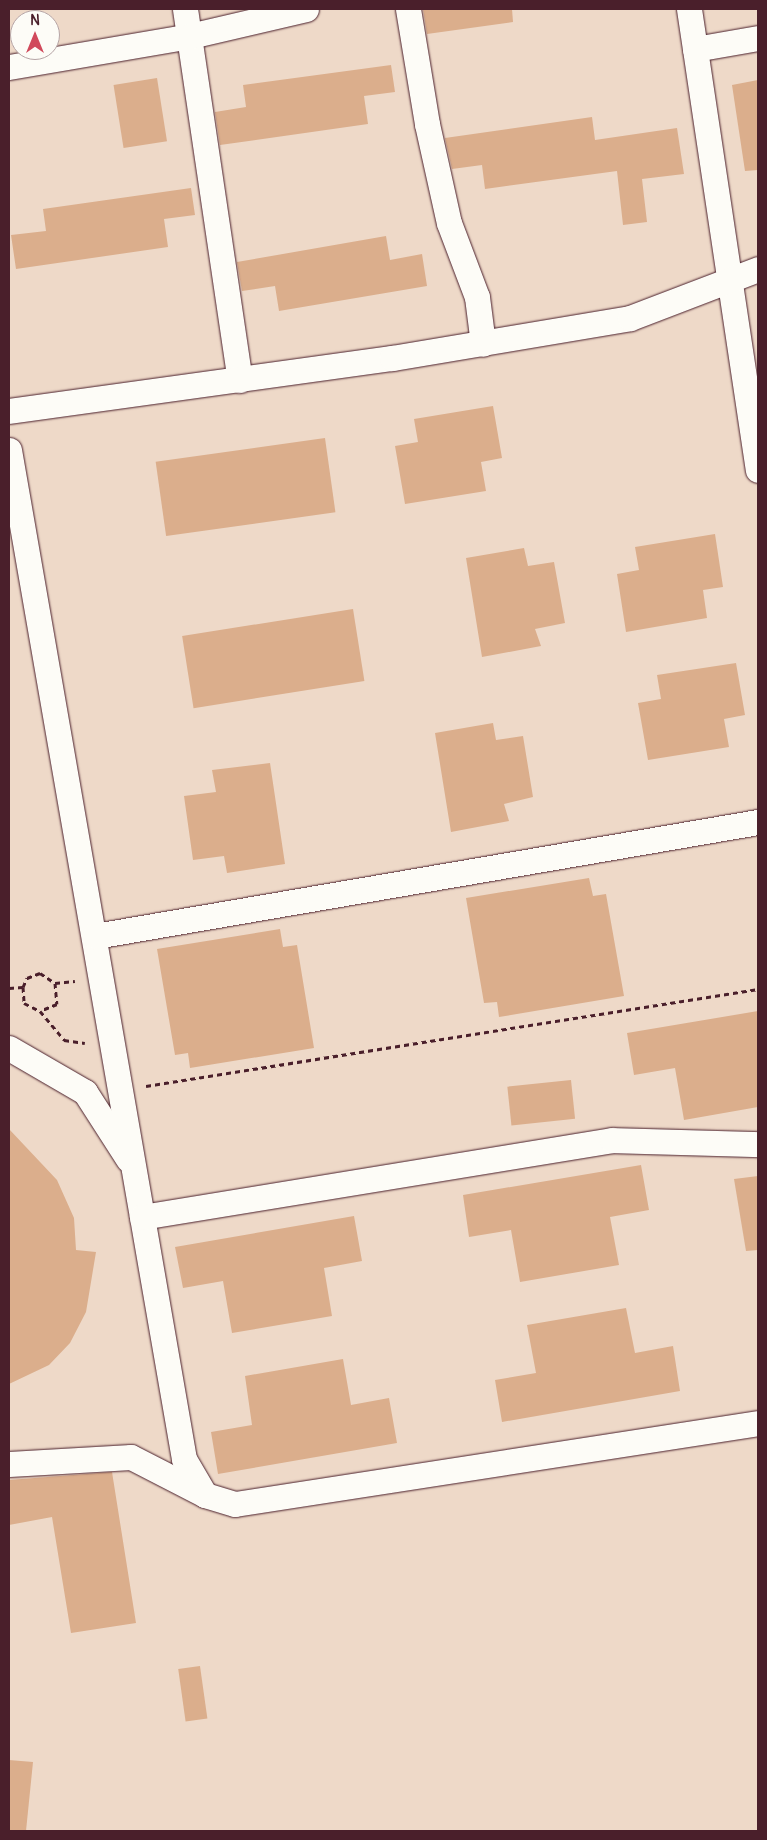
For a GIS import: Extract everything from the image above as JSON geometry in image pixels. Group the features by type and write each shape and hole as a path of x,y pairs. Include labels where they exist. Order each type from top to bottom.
{"street":[{"path":"185,9 240,380"},
{"path":"9,67 190,36 306,9"},
{"path":"408,9 427,124 449,223 477,297 483,344"},
{"path":"689,9 728,284 758,470"},
{"path":"695,49 758,38"},
{"path":"9,411 240,380 483,344 630,318 728,284 758,269"},
{"path":"9,450 95,936 184,1459 204,1496"},
{"path":"95,936 758,822"},
{"path":"9,1048 85,1092 134,1169"},
{"path":"142,1217 612,1140 758,1144"},
{"path":"9,1464 131,1457 204,1496 235,1504 758,1423"}],"path":[{"path":"40,1011 57,1004 55,983 40,973 28,978 23,987 24,1002 40,1011 64,1040 114,1046"},
{"path":"9,988 23,987"},
{"path":"120,1090 758,989"}],"shaded area":[{"path":"9,9 758,9 758,1831 9,1831"}],"building":[{"path":"423,9 512,9 513,22 427,34"},
{"path":"391,65 395,92 364,96 368,124 220,145 215,112 246,107 243,85"},
{"path":"157,78 167,141 124,148 114,85"},
{"path":"758,80 758,170 745,171 732,85"},
{"path":"592,117 595,140 677,128 684,174 642,179 647,222 623,225 617,171 485,189 482,165 452,169 445,138"},
{"path":"191,188 195,215 164,219 168,247 16,269 11,235 46,231 43,209"},
{"path":"386,236 390,260 422,254 427,286 279,311 275,286 242,291 237,262"},
{"path":"493,406 502,458 481,462 486,491 405,504 395,446 418,442 414,419"},
{"path":"325,438 335,512 166,536 156,462"},
{"path":"715,534 723,587 703,590 707,618 626,632 617,574 639,570 635,547"},
{"path":"524,548 528,566 554,562 565,623 535,629 541,646 482,657 466,558"},
{"path":"353,609 364,681 194,708 182,636"},
{"path":"736,663 745,715 724,719 729,747 648,760 638,703 661,699 657,675"},
{"path":"493,723 496,740 523,736 533,797 504,804 509,821 451,832 435,733"},
{"path":"270,763 285,864 227,873 224,856 193,860 184,796 216,792 212,770"},
{"path":"589,878 593,896 606,894 624,996 499,1017 497,1002 484,1003 466,898"},
{"path":"280,929 283,947 297,945 314,1048 190,1068 188,1053 175,1055 157,949"},
{"path":"758,1011 758,1107 684,1120 675,1068 634,1075 627,1033"},
{"path":"571,1080 575,1119 511,1125 507,1087"},
{"path":"9,1129 57,1180 74,1218 76,1250 96,1252 86,1312 70,1343 49,1365 9,1384"},
{"path":"641,1165 649,1210 610,1217 619,1265 520,1282 511,1230 469,1237 463,1195"},
{"path":"758,1176 758,1250 746,1251 734,1179"},
{"path":"354,1216 362,1261 324,1268 332,1316 232,1333 223,1281 183,1288 175,1247"},
{"path":"626,1308 635,1353 673,1346 680,1391 502,1422 495,1380 536,1373 527,1325"},
{"path":"343,1359 351,1405 389,1398 397,1443 218,1474 211,1432 252,1425 245,1376"},
{"path":"112,1472 136,1623 71,1633 52,1517 9,1525 9,1480"},
{"path":"200,1666 207,1718 186,1722 178,1669"},
{"path":"9,1760 33,1762 26,1831 9,1831"}]}
